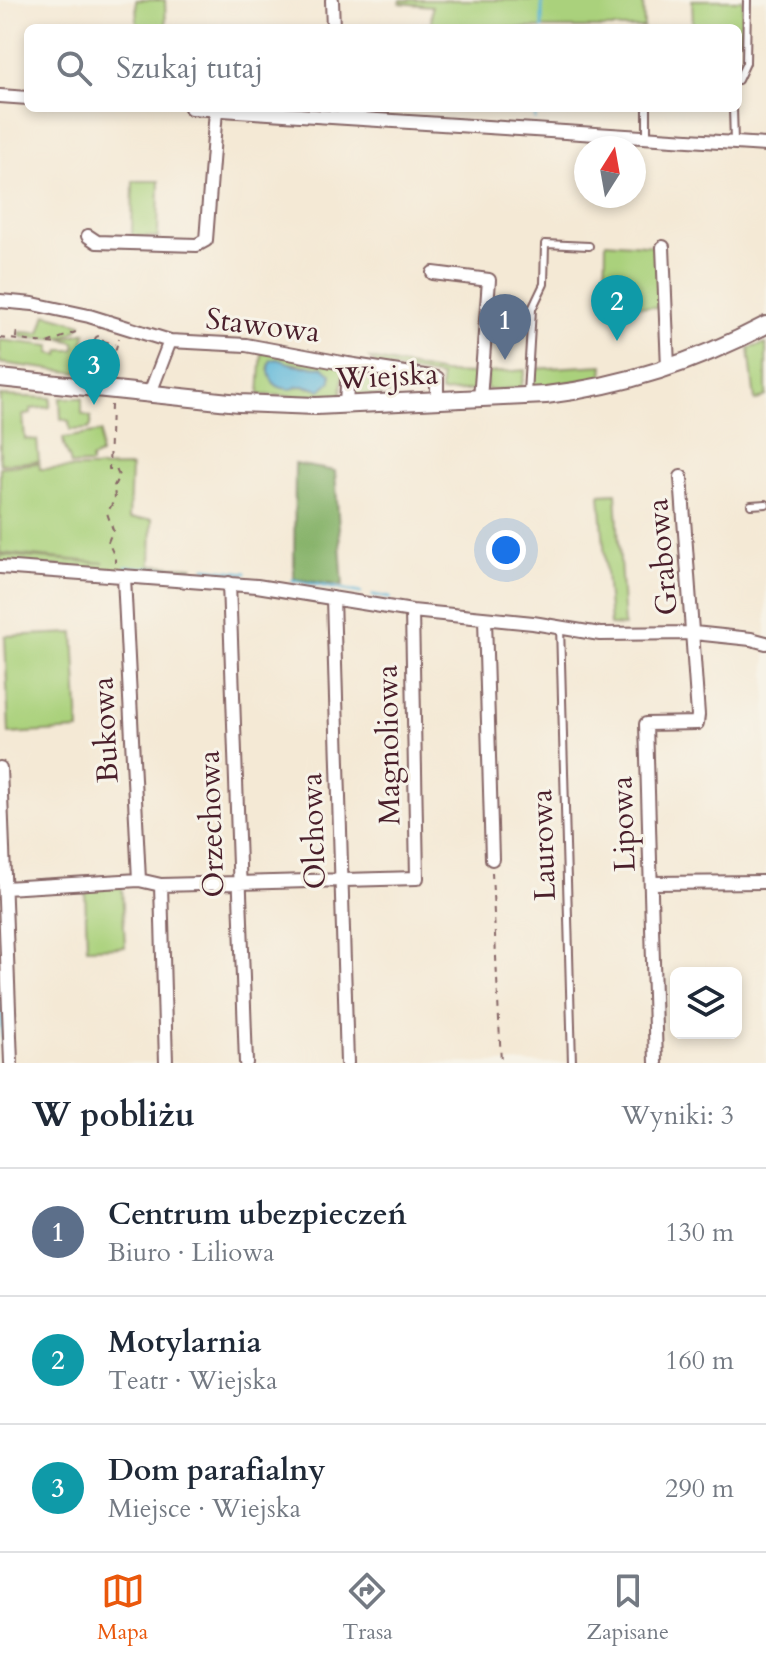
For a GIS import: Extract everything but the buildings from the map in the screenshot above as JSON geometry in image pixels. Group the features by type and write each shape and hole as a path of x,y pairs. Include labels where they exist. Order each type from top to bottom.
{"street":[{"path":"332,0 333,24"},
{"path":"0,96 24,98"},
{"path":"88,236 97,242 197,245 206,240 209,236 216,112"},
{"path":"296,112 766,145"},
{"path":"663,247 668,367"},
{"path":"433,273 489,280 480,399"},
{"name":"Stawowa","path":"0,301 33,304 123,325 170,341 246,345 437,378 437,402"},
{"name":"Wiejska","path":"0,378 239,403 346,406 527,396 608,385 668,367 766,325"},
{"name":"Stawowa","path":"150,393 170,341"},
{"name":"Stawowa","path":"346,406 348,364"},
{"name":"Grabowa","path":"681,477 694,633"},
{"path":"0,567 229,583 412,611 560,626 600,634 694,633 766,643"},
{"name":"Bukowa","path":"120,576 139,880"},
{"name":"Orzechowa","path":"229,583 246,1063"},
{"name":"Olchowa","path":"333,598 347,1063"},
{"name":"Magnoliowa","path":"341,881 417,878 412,611"},
{"path":"485,619 492,859"},
{"name":"Lipowa","path":"656,1063 646,724 697,723 694,633"},
{"path":"0,768 11,1063"},
{"path":"5,888 139,880 161,885 341,881"},
{"path":"651,883 766,882"},
{"path":"161,885 166,1063"}],"lane":[{"path":"742,72 746,63 747,0"},
{"path":"647,112 647,137"},
{"path":"733,112 734,142"},
{"path":"527,396 532,309 544,284 545,244 589,246"},
{"path":"751,505 766,504"},
{"name":"Laurowa","path":"560,626 572,1063"}],"path":[{"path":"115,352 94,356 113,361 123,325"},
{"path":"16,340 17,330"},
{"path":"47,343 81,330"},
{"path":"0,338 58,344"},
{"path":"103,341 116,344"},
{"path":"111,395 109,469 116,469 119,476 114,486 115,499 107,513 113,530 108,542 120,576"},
{"path":"492,859 501,1063"}],"green space":[{"path":"136,0 165,0 166,24 137,24"},
{"path":"401,0 643,0 644,24 431,24 432,6 400,3"},
{"path":"692,0 743,0 742,39 742,24 693,24"},
{"path":"133,181 159,181 158,237 132,236"},
{"path":"606,242 657,246 662,308 605,303"},
{"path":"483,287 476,390 441,393 441,377 378,366 370,359 443,373 475,374"},
{"path":"46,314 82,324 62,337 21,337 19,332 40,333"},
{"path":"86,332 78,373 0,363 0,340 51,346 50,353 59,355 60,350 76,347 74,342 62,339"},
{"path":"766,344 766,396 755,401 749,348"},
{"path":"262,350 337,364 343,370 341,397 259,395","holes":["271,360 308,366 316,389 301,386 291,389 268,370"]},
{"path":"603,365 602,377 531,386 531,369"},
{"path":"525,370 521,388 488,390 486,386 488,373"},
{"path":"363,374 428,381 435,392 351,397 353,380"},
{"path":"0,396 51,398 50,407 31,409 31,414 23,415 25,439 37,440 39,461 0,464"},
{"path":"60,398 82,398 82,414 91,417 88,429 70,430 69,421 61,419"},
{"path":"101,432 100,455 91,459 91,464 71,465 63,438"},
{"path":"39,463 40,469 131,467 129,519 152,519 151,565 192,567 187,576 0,562 0,555 104,563 0,553 0,467"},
{"path":"295,464 335,471 343,586 294,579"},
{"path":"616,493 624,626 610,625 600,494"},
{"path":"74,633 79,730 9,734 5,636"},
{"path":"122,886 125,947 87,948 85,889"}],"water":[{"path":"278,359 297,366 323,367 331,374 331,381 321,390 304,386 292,389 277,386 269,370 271,360"}],"waterway":[{"path":"542,0 542,24"},
{"path":"535,119 536,112"},
{"path":"126,567 191,570"},
{"path":"205,568 246,573"},
{"path":"293,580 361,593"},
{"path":"373,595 390,598"},
{"path":"0,990 4,1063"}],"place":[{"name":"Motylarnia","path":"617,341"},
{"name":"Centrum ubezpieczeń","path":"505,360"},
{"name":"Dom parafialny","path":"94,405"}]}
